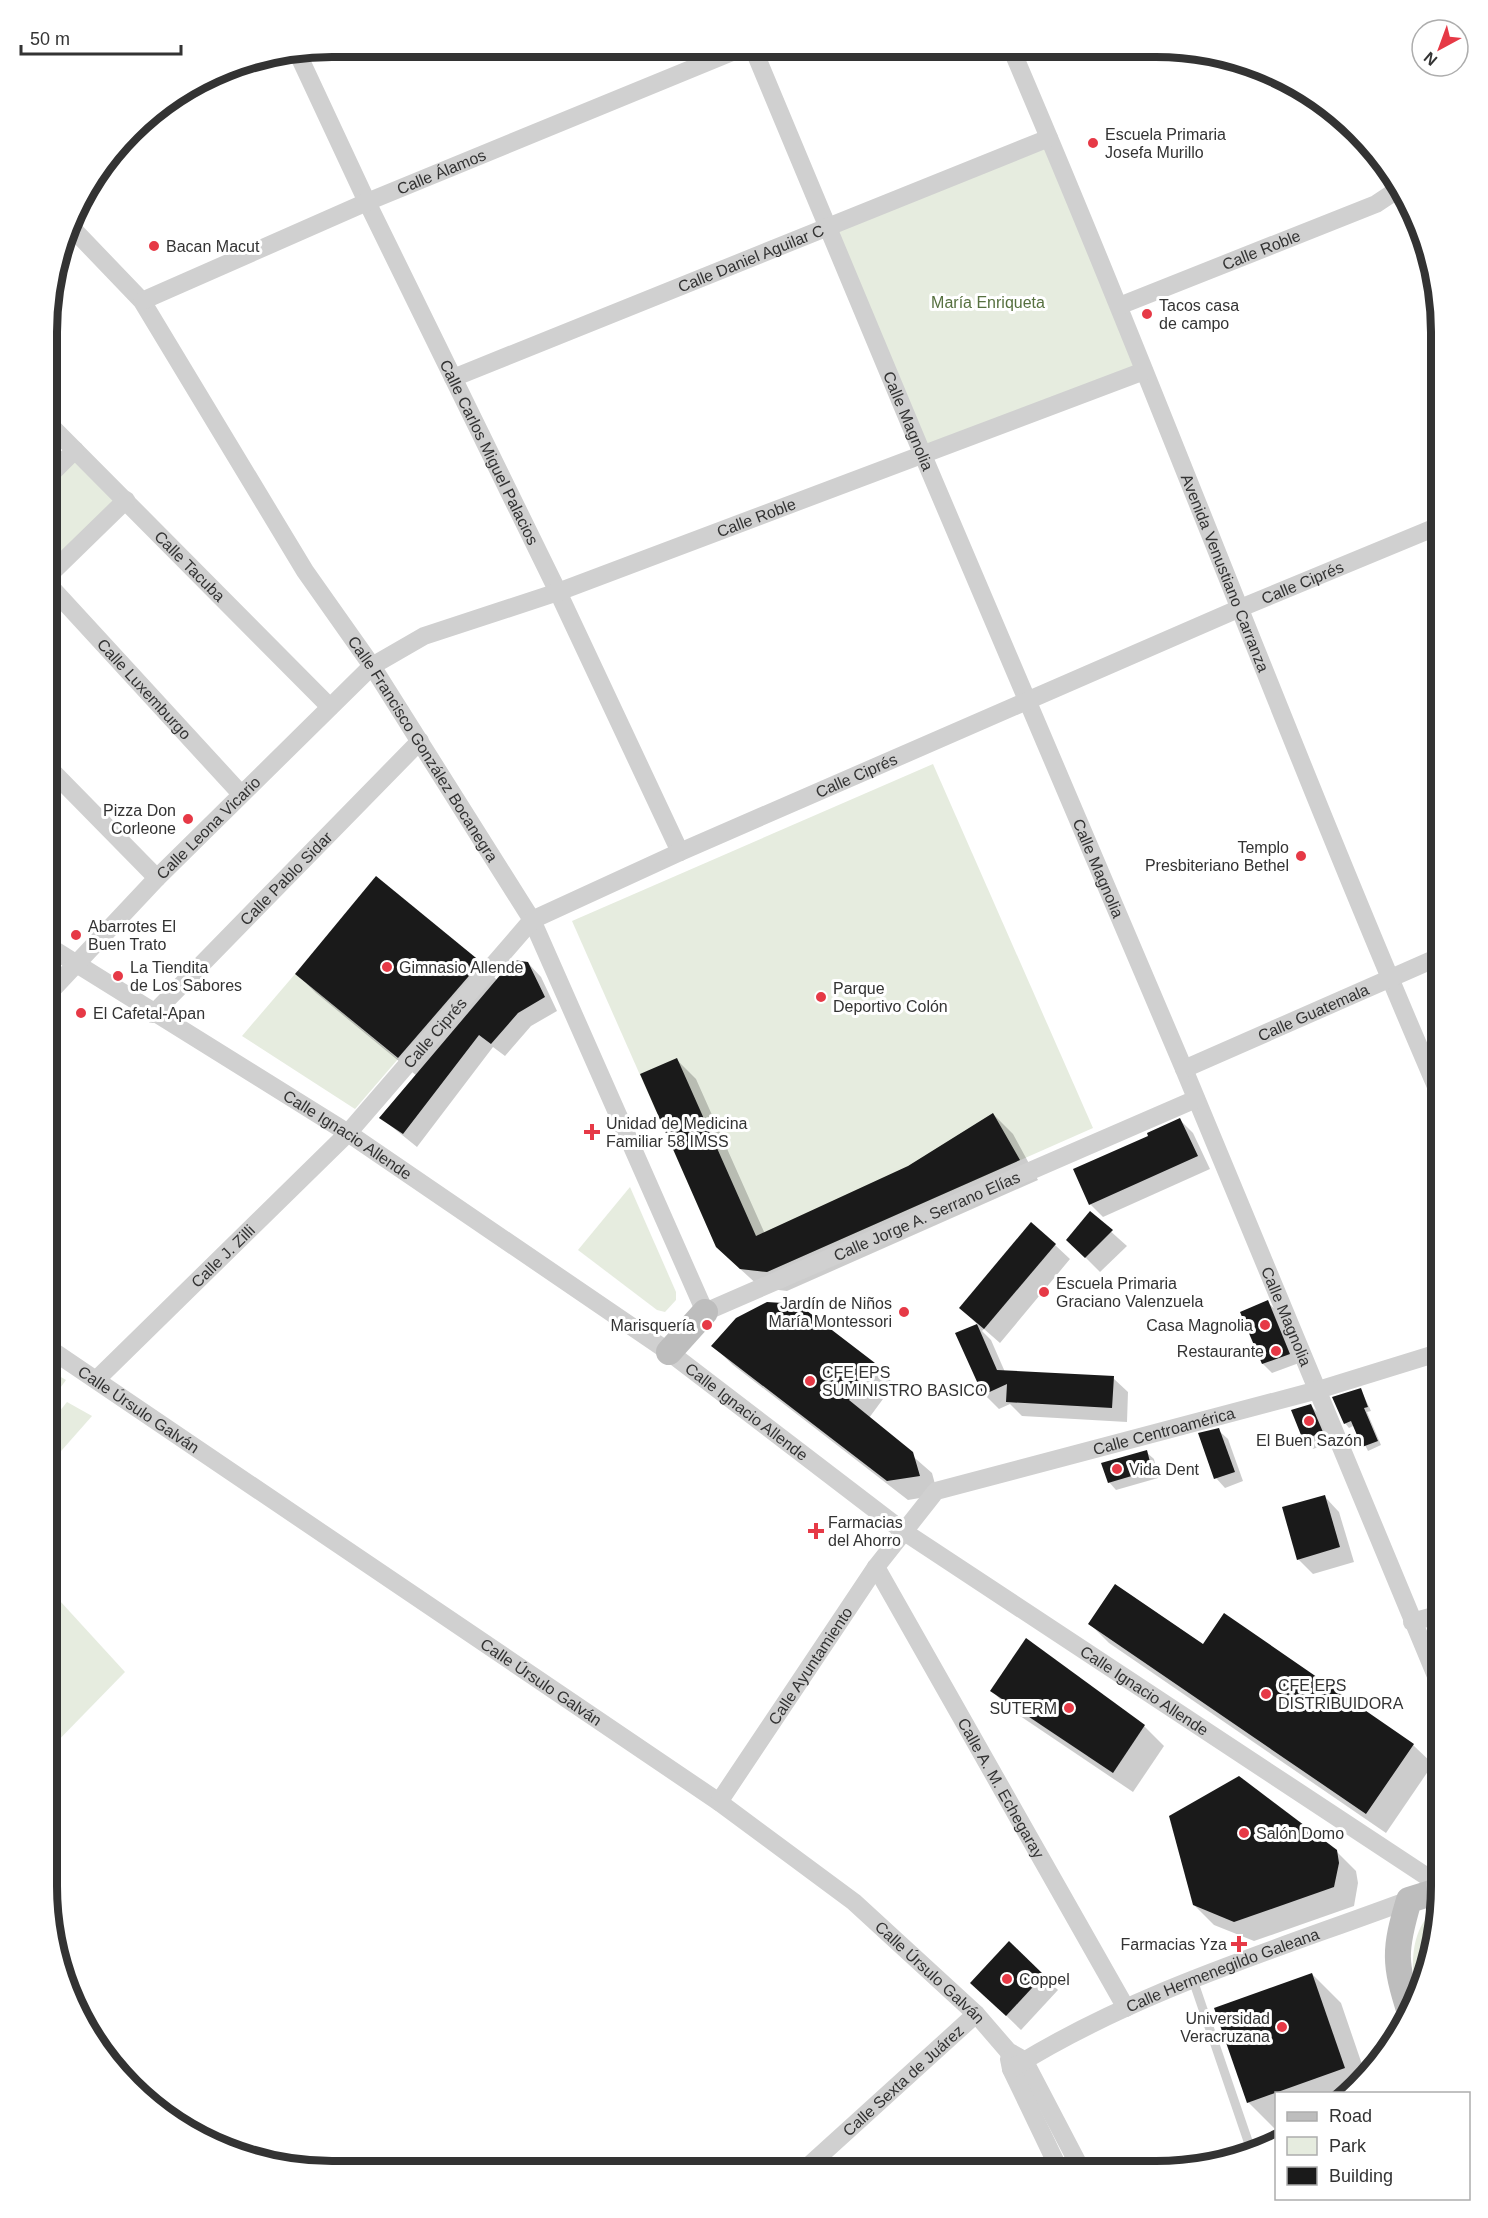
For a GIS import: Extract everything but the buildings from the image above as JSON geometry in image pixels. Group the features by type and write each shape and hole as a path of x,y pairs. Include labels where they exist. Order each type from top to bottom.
{"main road":[{"name":"Calle Jorge A. Serrano Elías","path":"669,1352 705,1312"},
{"name":"Calle Hermenegildo Galeana","path":"1410,1900 1431,1892"},
{"path":"1406,2000 1398,1974 1397,1938 1410,1900"}],"street":[{"name":"Calle Álamos","path":"142,301 367,202 720,57"},
{"name":"Calle Magnolia","path":"757,57 1184,1069 1431,1666"},
{"name":"Avenida Venustiano Carranza","path":"1015,57 1119,306 1238,609 1431,1075"},
{"name":"Calle Carlos Miguel Palacios","path":"300,59 367,202 558,592 680,852"},
{"name":"Calle Daniel Aguilar C","path":"453,378 1049,138"},
{"name":"Calle Roble","path":"1119,306 1376,204 1393,193"},
{"name":"Calle Francisco González Bocanegra","path":"76,232 142,301 305,571 372,666 532,920 705,1312"},
{"name":"Calle Roble","path":"372,666 424,636 558,592 1144,371"},
{"name":"Calle Tacuba","path":"57,432 330,707"},
{"path":"57,468 75,450"},
{"path":"57,567 126,500"},
{"name":"Calle Ciprés","path":"348,1134 532,920 680,852 1238,609 1431,529"},
{"name":"Calle Luxemburgo","path":"57,594 241,794"},
{"name":"Calle Leona Vicario","path":"57,985 157,878 372,666"},
{"name":"Calle Pablo Sidar","path":"153,1014 420,741"},
{"path":"57,776 157,878"},
{"name":"Calle Ignacio Allende","path":"57,953 348,1134 669,1352 903,1531 1431,1881"},
{"name":"Calle Guatemala","path":"1184,1069 1431,960"},
{"name":"Calle Jorge A. Serrano Elías","path":"705,1312 1196,1099"},
{"name":"Calle J. Zilli","path":"97,1379 348,1134"},
{"name":"Calle Úrsulo Galván","path":"57,1353 719,1802 854,1902 976,2014 1014,2060 1076,2161"},
{"name":"Calle Centroamérica","path":"903,1531 936,1491 1318,1390 1431,1355"},
{"name":"Calle Ayuntamiento","path":"719,1802 876,1567 903,1531"},
{"name":"Calle A. M. Echegaray","path":"876,1567 1126,2008"},
{"path":"1412,1622 1431,1617"},
{"name":"Calle Hermenegildo Galeana","path":"1014,2060 1193,1980 1410,1900"},
{"name":"Calle Sexta de Juárez","path":"813,2161 976,2014"},
{"name":"Calle Úrsulo Galván","path":"1014,2060 1056,2161"}],"lane":[{"path":"1193,1980 1249,2144"}],"green space":[{"name":"María Enriqueta","path":"1049,138 1144,371 922,453 827,226"},
{"path":"75,454 122,500 57,563 57,472"},
{"name":"Parque Deportivo Colón","path":"933,764 1093,1128 767,1272 740,1269 716,1247 572,921"},
{"path":"295,974 398,1059 355,1109 242,1036"},
{"path":"630,1187 676,1292 676,1300 665,1312 657,1310 578,1250"},
{"path":"57,1375 66,1380 57,1392"},
{"path":"67,1402 92,1416 57,1456 57,1414"},
{"path":"57,1598 125,1672 57,1742"},
{"path":"1429,1916 1426,1940 1414,1980 1413,1960 1416,1940 1423,1923"}],"place":[{"name":"Escuela Primaria Josefa Murillo","path":"1093,143"},
{"name":"Bacan Macut","path":"154,246"},
{"name":"Tacos casa de campo","path":"1147,314"},
{"name":"Pizza Don Corleone","path":"188,819"},
{"name":"Templo Presbiteriano Bethel","path":"1301,856"},
{"name":"Abarrotes El Buen Trato","path":"76,935"},
{"name":"Gimnasio Allende","path":"387,967"},
{"name":"La Tiendita de Los Sabores","path":"118,976"},
{"name":"Parque Deportivo Colón","path":"821,997"},
{"name":"El Cafetal-Apan","path":"81,1013"},
{"name":"Unidad de Medicina Familiar 58 IMSS","path":"592,1132"},
{"name":"Escuela Primaria Graciano Valenzuela","path":"1044,1292"},
{"name":"Jardín de Niños María Montessori","path":"904,1312"},
{"name":"Marisquería","path":"707,1325"},
{"name":"Casa Magnolia","path":"1265,1325"},
{"name":"Restaurante","path":"1276,1351"},
{"name":"CFE EPS SUMINISTRO BASICO","path":"810,1381"},
{"name":"El Buen Sazón","path":"1309,1421"},
{"name":"Vida Dent","path":"1117,1469"},
{"name":"Farmacias del Ahorro","path":"816,1531"},
{"name":"CFE EPS DISTRIBUIDORA","path":"1266,1694"},
{"name":"SUTERM","path":"1069,1708"},
{"name":"Salón Domo","path":"1244,1833"},
{"name":"Farmacias Yza","path":"1239,1944"},
{"name":"Coppel","path":"1007,1979"},
{"name":"Universidad Veracruzana","path":"1282,2027"}]}
